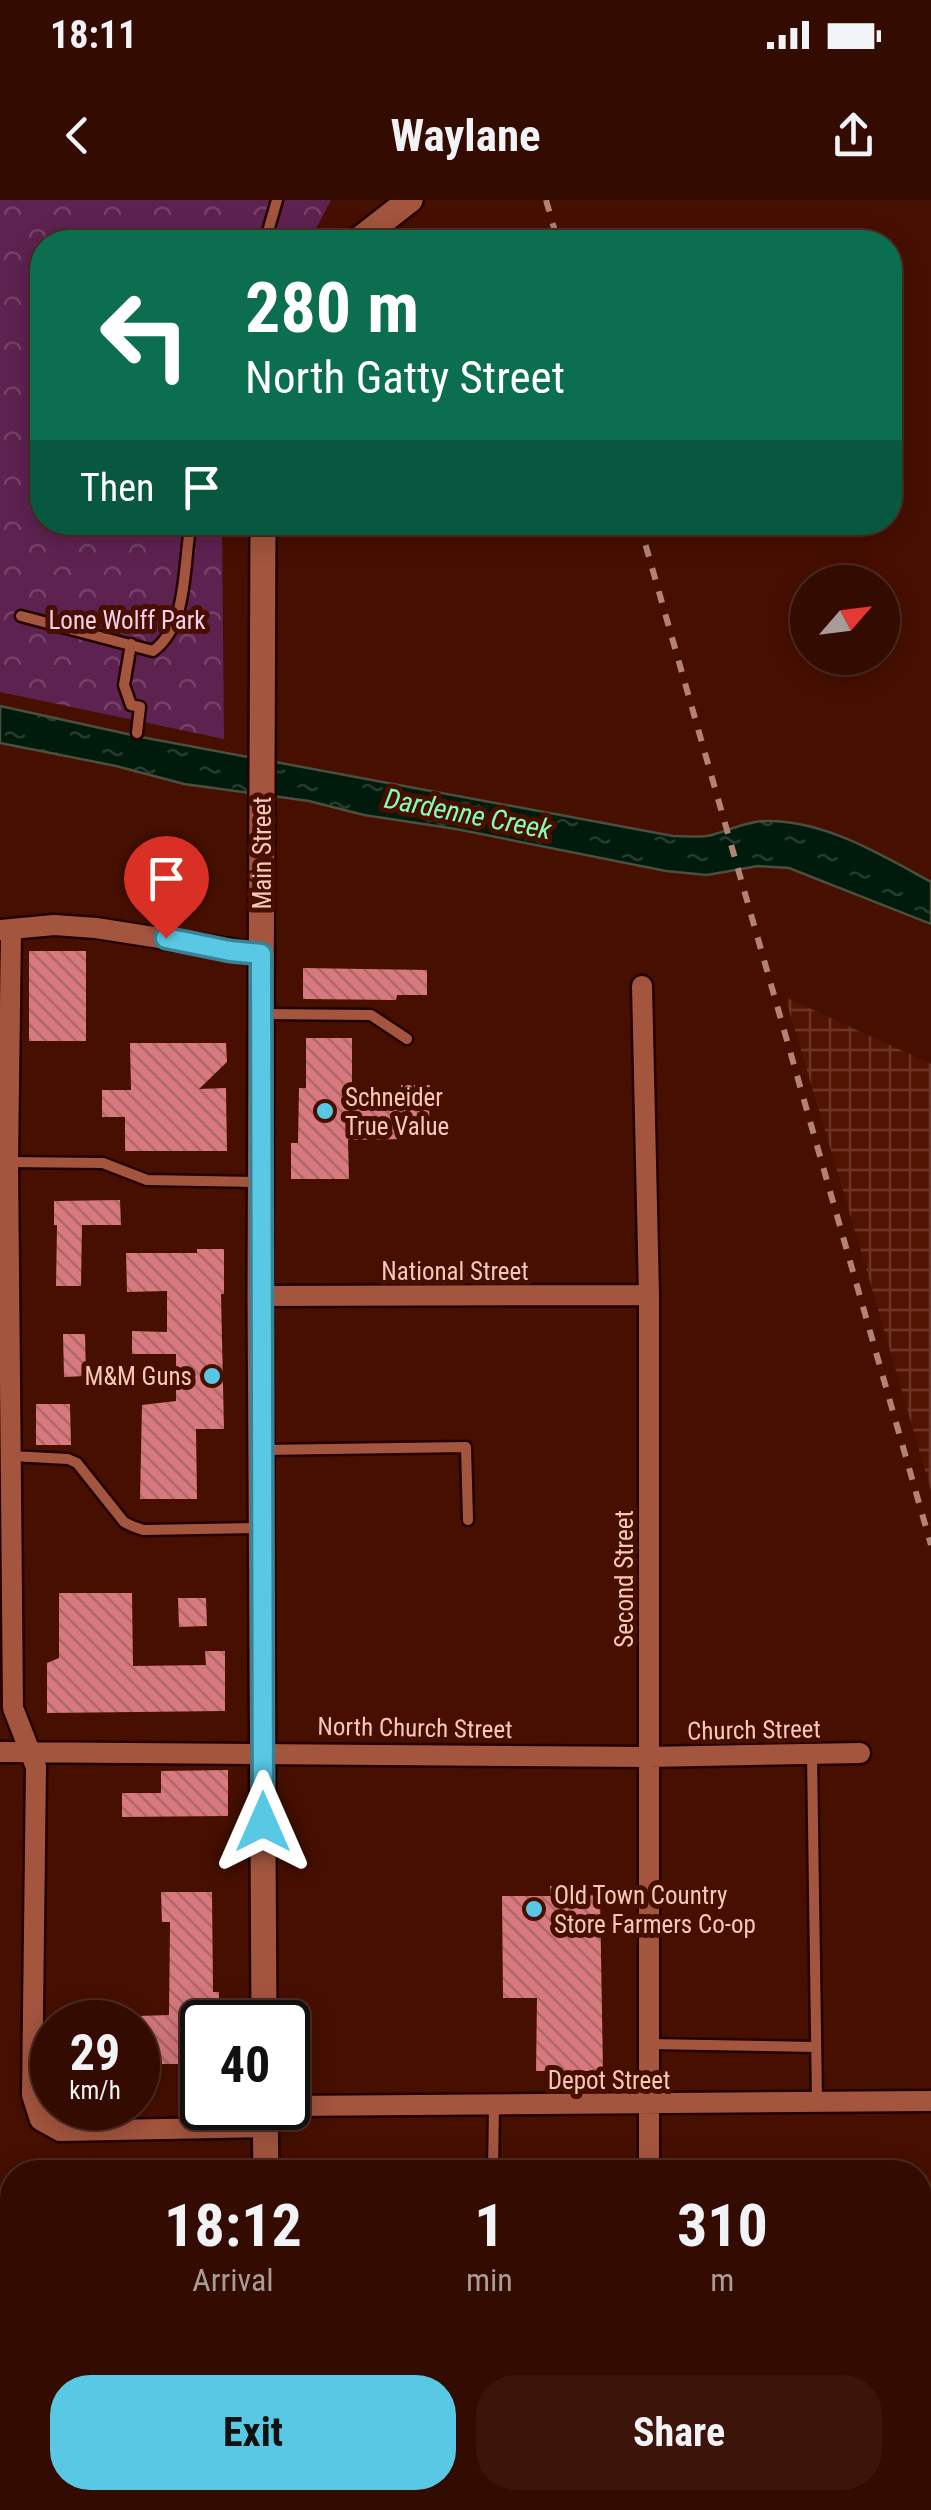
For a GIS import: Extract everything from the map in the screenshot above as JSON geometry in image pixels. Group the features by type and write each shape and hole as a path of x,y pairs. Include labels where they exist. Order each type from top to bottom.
{"street":[{"path":"371,230 410,200"},
{"name":"Main Street","path":"264,535 260,1296 264,2000"},
{"path":"180,2123 60,2131 40,2120 32,2094 36,1767 13,1708 5,929 96,928 261,954"},
{"name":"Second Street","path":"642,986 650,1295 649,2160"},
{"name":"National Street","path":"260,1296 650,1295"},
{"name":"North Church Street","path":"0,1752 648,1757"},
{"name":"Church Street","path":"648,1757 860,1753"},
{"name":"Depot Street","path":"310,2106 931,2100"},
{"path":"265,2130 266,2160"}],"lane":[{"path":"269,230 277,200"},
{"path":"20,616 153,651 167,641 180,606 189,535"},
{"path":"130,644 124,685 131,705 140,707 136,732"},
{"path":"261,1014 371,1014 407,1039"},
{"path":"8,1162 103,1162 147,1180 261,1182"},
{"path":"261,1450 466,1447 468,1520"},
{"path":"11,1456 77,1462 124,1522 143,1530 261,1528"},
{"path":"812,1754 818,2102"},
{"path":"648,2044 816,2047"},
{"path":"494,2106 494,2160"}],"shaded area":[{"path":"785,997 931,1064 931,1491 859,1244"}],"green space":[{"name":"Lone Wolff Park","path":"0,200 331,200 315,230 30,230 30,535 222,535 224,739 0,692"}],"water":[{"name":"Dardenne Creek","path":"0,706 141,737 673,836 707,836 764,821 813,827 854,842 931,882 931,924 789,868 758,866 707,875 666,871 456,829 364,815 309,801 184,784 0,743"}],"building":[{"path":"29,951 86,951 86,1041 29,1041"},
{"path":"303,968 427,970 427,995 397,995 396,1000 303,999"},
{"path":"306,1038 352,1038 352,1089 401,1090 401,1085 430,1085 429,1124 404,1124 404,1139 348,1140 349,1179 291,1179 291,1143 298,1143 299,1088 306,1088"},
{"path":"130,1043 226,1043 227,1062 199,1089 226,1088 227,1151 125,1151 125,1117 102,1117 102,1090 131,1090"},
{"path":"120,1200 121,1225 82,1225 81,1286 56,1286 54,1201"},
{"path":"197,1249 224,1249 224,1429 196,1429 197,1499 140,1499 142,1405 176,1401 176,1354 132,1354 132,1331 167,1332 167,1291 127,1292 126,1253 197,1253"},
{"path":"63,1334 85,1334 86,1376 64,1377"},
{"path":"36,1404 70,1404 71,1445 36,1445"},
{"path":"59,1593 132,1593 133,1666 206,1665 205,1651 225,1651 225,1711 47,1713 47,1663 59,1658"},
{"path":"178,1598 206,1598 207,1626 179,1627"},
{"path":"228,1770 228,1816 122,1817 122,1793 161,1793 161,1771"},
{"path":"550,1886 576,1886 576,1896 600,1895 603,2071 536,2071 537,1998 503,1998 502,1896 551,1896"},
{"path":"161,1892 212,1892 213,1992 219,1992 219,2000 180,2000 180,2064 160,2064 160,2015 169,2015 170,1922 162,1922"}],"railway":[{"path":"546,200 555,230"},
{"path":"643,535 931,1545"}],"place":[{"name":"Schneider True Value","path":"325,1111"},
{"name":"M&M Guns","path":"212,1376"},
{"name":"Old Town Country Store Farmers Co-op","path":"534,1909"}],"route":[{"path":"166,938 261,954 263,1822"}]}
